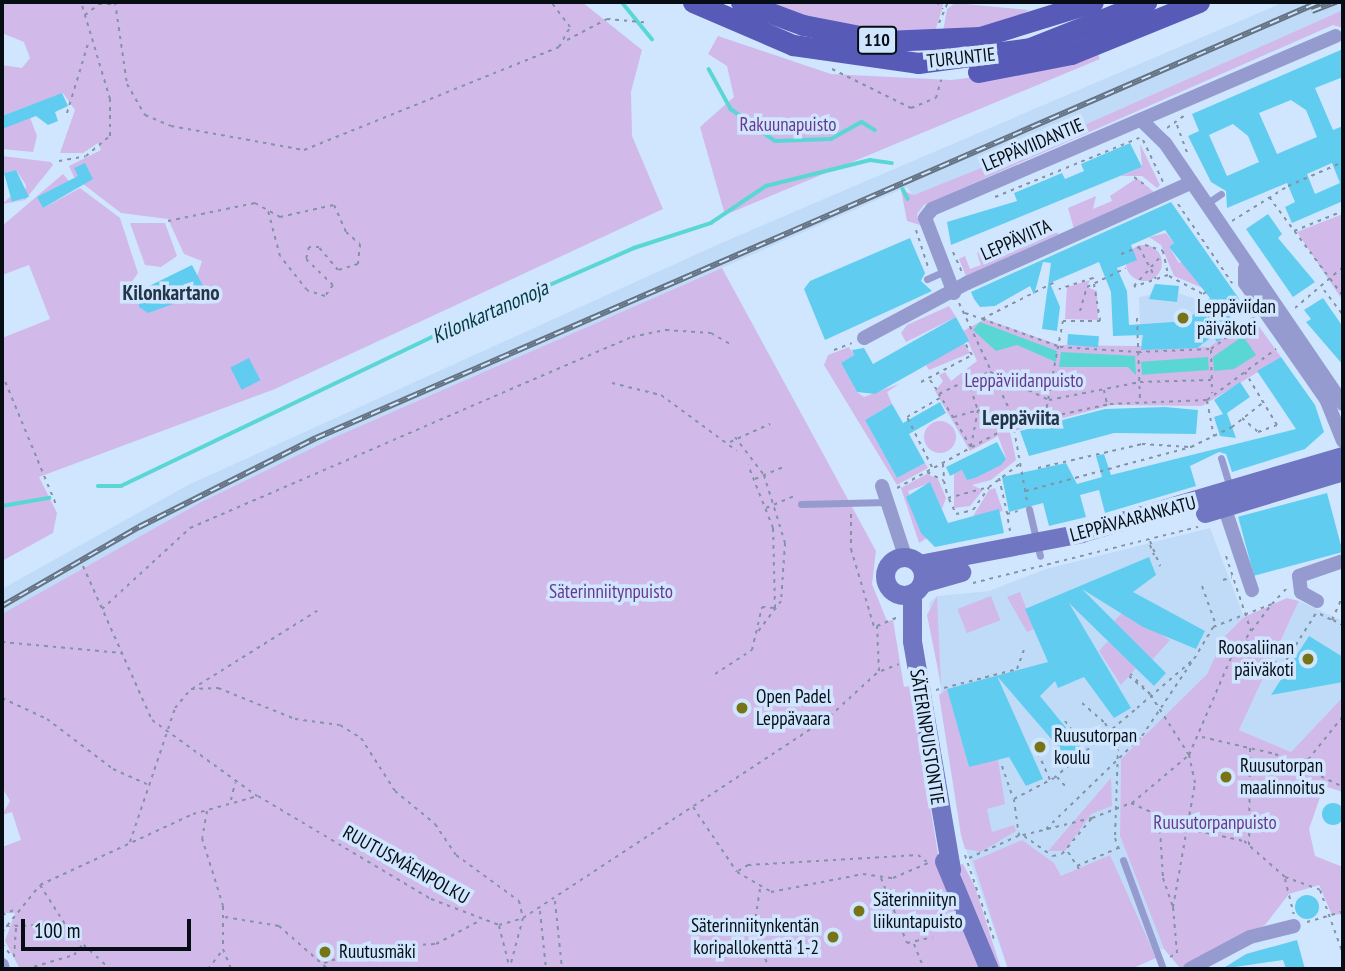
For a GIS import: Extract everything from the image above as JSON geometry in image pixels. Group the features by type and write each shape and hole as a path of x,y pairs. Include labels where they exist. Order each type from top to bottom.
{"main road":[{"name":"TURUNTIE","path":"693,2 793,45 918,63 1030,48 1146,2"},
{"name":"TURUNTIE","path":"741,2 835,33 911,41 980,37 1093,2"},
{"path":"918,63 956,73 1023,66 1110,41 1199,2"},
{"name":"LEPPÄVAARANKATU","path":"1228,500 1343,456"},
{"name":"LEPPÄVAARANKATU","path":"892,591 915,574 1038,550 1343,471"},
{"path":"892,591 886,567 915,574"},
{"name":"SÄTERINPUISTONTIE","path":"915,574 912,640 943,832 989,969"},
{"name":"SÄTERINPUISTONTIE","path":"892,591 912,640"}],"street":[{"name":"LEPPÄVIIDANTIE","path":"947,270 925,218 932,209 1335,36"},
{"path":"1161,111 1165,143"},
{"path":"1141,120 1165,143 1219,230 1343,404"},
{"name":"LEPPÄVIITA","path":"864,338 954,293 967,283 1188,184"},
{"path":"1245,268 1245,283 1326,399 1343,440"},
{"path":"947,270 954,293"},
{"name":"SÄTERINPUISTONTIE","path":"886,494 915,574"},
{"path":"1228,500 1252,590"},
{"path":"1317,601 1301,592 1299,576 1343,561"},
{"path":"1190,969 1250,937 1294,926"}],"lane":[{"path":"1203,206 1221,194"},
{"path":"929,278 947,270"},
{"path":"1221,458 1228,500"},
{"path":"801,505 850,505 886,494"},
{"path":"1029,509 1038,550"},
{"path":"1123,860 1163,969"}],"path":[{"path":"59,161 86,156 110,136 110,99 89,42 81,2"},
{"path":"551,2 567,20 566,40"},
{"path":"937,2 943,10"},
{"path":"939,31 943,10 948,2"},
{"path":"991,2 1032,2"},
{"path":"84,16 99,4 115,3 127,83 145,115 171,126 303,150 478,84 607,19 644,22"},
{"path":"67,113 89,42"},
{"path":"832,69 911,108 922,107 936,98 941,80"},
{"path":"988,200 1135,138 1142,138 1165,186 1159,190"},
{"path":"1203,242 1268,197 1343,162"},
{"path":"1135,177 1154,189"},
{"path":"1268,197 1343,296"},
{"path":"168,221 255,203 280,217 325,204 340,208 341,225 360,244 358,264 338,271 319,247 309,247 306,259 333,285 325,296 307,290 280,256 268,211"},
{"path":"1293,231 1343,211"},
{"path":"913,232 929,278"},
{"path":"949,244 967,283"},
{"path":"1121,254 1138,246 1158,245 1164,254 1168,275"},
{"path":"1138,246 1157,280"},
{"path":"1164,254 1148,265 1134,288 1168,275"},
{"path":"1292,310 1323,289 1329,277 1343,267"},
{"path":"1080,311 1082,295 1094,281 1126,268"},
{"path":"1168,275 1203,294 1211,289"},
{"path":"1044,417 1058,373 1063,320 1100,321 1094,281 1090,276 1059,289"},
{"path":"982,319 1055,282"},
{"path":"1323,289 1343,315"},
{"path":"131,290 137,302"},
{"path":"954,293 964,312 966,326 990,372 1012,425 1029,509 1007,514"},
{"path":"964,312 1060,347 1138,354 1211,349 1256,316"},
{"path":"1137,318 1140,401"},
{"path":"102,609 190,528 619,342 666,330 711,332 732,345"},
{"path":"834,350 864,338"},
{"path":"921,382 972,355 965,343"},
{"path":"886,494 1012,425 1107,404 1207,400 1278,348"},
{"path":"1211,349 1212,394"},
{"path":"1242,418 1258,432 1278,425 1245,371"},
{"path":"932,468 907,416 968,380 990,372 1049,401 1139,382 1212,380"},
{"path":"2,374 57,507"},
{"path":"929,379 971,447"},
{"path":"968,380 978,410 971,447"},
{"path":"612,383 661,395 729,443 737,452"},
{"path":"1104,389 1107,404"},
{"path":"1207,400 1215,437"},
{"path":"1025,491 1191,447 1215,437 1265,401"},
{"path":"953,417 978,410 1012,425"},
{"path":"729,443 735,437 770,424"},
{"path":"735,437 764,475 776,504 783,535 786,573 775,608 756,633"},
{"path":"1038,468 1142,444 1191,447"},
{"path":"943,463 948,498 956,514 973,510 998,477 1019,463"},
{"path":"748,465 766,508 774,536 775,608"},
{"path":"754,479 786,466"},
{"path":"926,472 944,481"},
{"path":"998,477 1012,537"},
{"path":"948,498 989,487"},
{"path":"766,508 797,495"},
{"path":"850,505 852,549 876,631 879,671 900,664"},
{"path":"966,584 1150,541 1206,525"},
{"path":"774,536 783,535"},
{"path":"1150,541 1160,566"},
{"path":"1223,545 1251,633"},
{"path":"83,566 135,690 166,734"},
{"path":"1223,580 1233,576"},
{"path":"1202,586 1216,625"},
{"path":"692,806 737,872 760,888 790,891 863,874 881,878 951,860 1019,836 1092,818 1131,803 1189,755 1202,737 1231,658 1272,604 1290,587"},
{"path":"1332,620 1343,595"},
{"path":"1045,830 1163,709 1216,625 1272,604"},
{"path":"715,674 752,650 762,607 775,608"},
{"path":"130,843 166,734 191,689 320,609"},
{"path":"1246,639 1282,667 1317,612 1343,625"},
{"path":"876,631 887,618"},
{"path":"2,642 121,653"},
{"path":"935,690 1017,668 1024,650"},
{"path":"1013,799 1056,776 1194,659"},
{"name":"RUUTUSMÄENPOLKU","path":"166,734 258,796 480,921 499,925 523,918 540,909 830,716 879,671"},
{"path":"1130,675 1163,709 1189,755 1195,783 1189,829 1173,907"},
{"path":"933,676 937,703"},
{"path":"191,689 218,688 295,719 340,725 361,738 395,791 435,824 456,855 519,901 523,918 510,968"},
{"path":"2,698 47,719 113,769 148,784"},
{"path":"1082,703 1109,729 1118,756 1119,848 1123,860"},
{"path":"1303,767 1343,716"},
{"path":"1065,722 1086,748"},
{"path":"1202,737 1250,747 1303,767 1343,787"},
{"path":"1249,846 1250,747"},
{"path":"1038,753 1050,780"},
{"path":"1002,766 1013,799 1019,836 1053,856 1068,852 1092,818"},
{"path":"1056,776 1066,787"},
{"path":"231,800 236,781"},
{"path":"1003,793 1009,792"},
{"path":"2,932 15,910 40,885 231,800 258,796"},
{"path":"1131,803 1158,812 1189,829 1249,846 1284,877 1320,890 1343,954"},
{"path":"1007,810 1014,808"},
{"path":"208,810 202,838 224,917 223,949 232,969"},
{"path":"1158,812 1163,878 1173,907 1177,953 1168,958"},
{"path":"1007,818 1015,815"},
{"path":"1068,852 1078,867 1119,848"},
{"path":"737,872 748,865 918,855 951,860"},
{"path":"951,860 998,949"},
{"path":"1284,877 1291,905"},
{"path":"881,878 907,943 914,944 932,937"},
{"path":"40,885 71,933 110,969"},
{"path":"760,888 754,927 769,969"},
{"path":"555,899 562,969"},
{"path":"540,909 546,969"},
{"path":"2,915 15,910"},
{"path":"1294,926 1343,912"},
{"path":"224,917 279,926 328,969"},
{"path":"324,963 372,947 436,944 480,921"},
{"path":"5,926 16,924 71,933"},
{"path":"6,964 16,924"},
{"path":"499,925 510,968"},
{"path":"26,969 74,956 83,944"},
{"path":"914,944 924,969"},
{"path":"208,969 223,949"},
{"path":"764,957 774,953"}],"shaded area":[{"path":"1284,2 1343,2 1343,10 1046,142 914,196 907,187 335,437 201,502 2,614 2,589 188,485 719,244"},
{"name":"Leppäviidan päiväkoti","path":"1155,284 1179,286 1178,293 1205,302 1238,328 1209,347 1141,350 1139,297 1150,295"},
{"path":"980,322 1057,351 1056,362 1017,345 996,351 973,330"},
{"path":"1243,336 1256,355 1234,369 1214,371 1213,357"},
{"path":"1061,352 1135,356 1136,375 1128,367 1059,367"},
{"path":"1208,357 1209,370 1142,375 1141,362"},
{"name":"Ruusutorpan koulu","path":"1210,528 1244,617 1225,636 1207,674 1121,759 1120,836 1164,949 1008,969 961,835 929,603 937,596 989,591 1046,569"},
{"name":"Roosaliinan päiväkoti","path":"1299,601 1343,621 1343,697 1291,752 1239,730"}],"green space":[{"path":"2,2 582,2 642,50 631,92 632,136 663,209 275,389 39,477 57,513 53,533 2,561 2,338 50,319 29,265 2,275 2,226 63,174 69,181 38,197 43,208 80,188 120,218 138,273 128,287 132,294 137,292 139,307 190,298 202,261 184,254 168,219 121,213 74,177 69,166 101,150 98,143 83,153 60,153 75,110 63,93 2,116 2,65 22,68 30,58 24,42 2,33"},
{"path":"762,2 944,2 935,32 872,31 798,16"},
{"path":"955,3 1029,10 1002,25 943,32 947,9"},
{"path":"1343,10 1343,28 1333,25 924,205 917,214 920,225 907,221 901,190 914,195 1046,142"},
{"name":"Rakuunapuisto","path":"718,36 831,74 951,80 1001,74 1096,48 1100,59 725,215 700,127 734,97 727,66 708,54"},
{"path":"29,115 37,136 33,152 2,149 2,129"},
{"path":"1140,144 1160,185 1157,188 1142,176 1121,176 1142,167"},
{"path":"2,156 51,162 53,165 25,200 2,204 11,196 13,202 24,199 26,185 16,170 4,173"},
{"path":"1137,178 1155,193 1074,229 1068,208 1096,196 1093,209 1112,201 1110,196"},
{"path":"1343,214 1343,301 1297,232"},
{"path":"1040,221 1059,234 966,276 959,259 965,256 970,269 981,265 977,253"},
{"path":"130,223 165,223 177,256 161,267 145,265"},
{"path":"1166,233 1174,243 1169,247 1179,263 1189,257 1203,288 1174,276 1161,245 1149,237"},
{"path":"1144,245 1157,250 1162,263 1157,276 1144,281 1131,276 1126,263 1131,250"},
{"name":"Säterinniitynpuisto","path":"722,268 876,551 872,584 887,621 893,620 904,687 910,686 938,854 982,969 20,969 5,941 15,913 2,913 2,847 21,840 12,812 2,815 10,801 2,787 2,614 201,502 335,437"},
{"path":"1090,280 1087,287 1097,291 1098,320 1065,319 1067,287"},
{"path":"949,306 956,317 906,342 901,333 907,325"},
{"name":"Leppäviidanpuisto","path":"1252,317 1281,357 1273,363 1202,406 1112,405 1010,432 1016,460 991,480 972,485 983,490 970,506 954,508 954,474 962,470 975,478 1006,458 998,436 970,451 935,391 943,381 939,375 945,372 951,381 977,361 963,331 985,319 1059,345 1209,347"},
{"path":"964,343 970,353 929,370 926,365"},
{"path":"849,347 854,355 841,363 857,392 864,397 899,384 887,392 892,404 865,420 897,478 925,463 928,468 897,485 824,365 828,355"},
{"path":"940,421 951,426 956,437 951,448 940,453 929,448 924,437 929,426"},
{"path":"927,474 938,479 946,498 942,509 930,483 908,491 927,538 919,543 901,488"},
{"path":"995,488 1003,511 972,518 989,490"},
{"path":"1020,592 1034,629 1027,632 1007,597"},
{"path":"937,596 941,685 927,615"},
{"path":"991,596 1000,620 967,633 957,609"},
{"name":"Ruusutorpanpuisto","path":"1287,598 1299,601 1239,730 1291,752 1343,697 1343,792 1324,786 1309,829 1315,856 1343,867 1343,914 1332,915 1319,885 1289,894 1265,925 1181,969 1164,949 1120,836 1121,759 1207,674 1225,636 1244,617"},
{"path":"1124,611 1170,640 1152,660 1114,621"},
{"path":"1108,641 1136,668 1121,685 1099,651"},
{"path":"947,689 969,767 998,759 1005,804 987,809 992,832 1014,825 1016,831 981,852 965,849 961,835 939,695"},
{"path":"1111,778 1112,806 1091,814 1065,851 1048,851"},
{"path":"1022,840 1054,863 1061,876 1110,855 1156,958 1131,969 1008,969 973,861"},
{"path":"963,864 975,887 1001,969 995,969 974,916 958,865"}],"building":[{"path":"1343,49 1343,77 1315,88 1333,130 1343,126 1343,201 1292,223 1285,207 1295,202 1287,183 1227,208 1226,191 1211,182 1188,136 1199,131 1192,114","holes":["1291,100 1306,110 1317,137 1277,154 1259,113","1233,124 1248,136 1259,162 1227,176 1209,135","1332,163 1340,183 1315,194 1307,174"]},
{"path":"62,93 68,106 55,112 58,121 48,125 36,116 2,129 2,116"},
{"path":"1130,143 1142,167 951,245 947,222 1017,201 1014,193 1062,173 1065,179 1084,171 1081,164"},
{"path":"85,163 93,179 43,208 37,197 78,176 74,168"},
{"path":"16,170 29,197 12,202 4,173"},
{"path":"1171,202 1242,303 1228,313 1238,328 1217,342 1213,336 1197,348 1141,350 1143,335 1113,336 1111,292 1099,262 1050,283 1060,307 1057,331 1042,329 1051,263 1043,262 1034,295 1030,286 995,306 980,307 971,292","holes":["1165,230 1174,243 1169,247 1210,298 1187,321 1129,325 1127,291 1117,268 1137,260 1131,245"]},
{"path":"1268,214 1282,234 1278,238 1315,282 1293,297 1246,229"},
{"path":"910,238 925,273 921,281 932,291 825,340 804,289 810,281"},
{"path":"192,265 203,286 190,298 148,313 139,307 137,292"},
{"path":"1155,284 1179,286 1177,302 1149,299"},
{"path":"1323,298 1343,327 1343,365 1306,322 1311,319 1304,310"},
{"path":"956,317 969,341 875,394 857,392 841,363 854,355 852,350 864,348 873,364"},
{"path":"1068,334 1099,336 1098,347 1067,345"},
{"path":"1281,357 1315,405 1324,432 1305,449 1232,472 1226,454 1219,452 1190,466 1196,486 1105,513 1099,490 1080,495 1086,517 1049,526 1043,503 1009,512 1002,477 1066,463 1077,484 1102,477 1096,456 1104,454 1111,475 1296,429 1257,371"},
{"path":"249,358 260,380 242,390 230,368"},
{"path":"1240,382 1250,397 1227,413 1236,438 1220,436 1214,417 1223,414 1214,400"},
{"path":"940,402 946,413 909,434 925,463 897,478 865,420 892,404 903,423"},
{"path":"1165,407 1198,410 1196,434 1114,433 1029,456 1020,431 1105,409"},
{"path":"997,442 1006,459 1001,465 967,480 962,470 950,476 946,467"},
{"path":"930,482 948,523 999,509 1004,533 935,547 921,533 906,497"},
{"path":"1327,493 1343,552 1254,576 1238,517"},
{"path":"1149,557 1156,575 1133,592 1205,631 1196,649 1143,627 1082,589 1166,673 1154,686 1069,603 1131,708 1114,718 1084,677 1058,688 1055,681 1040,696 1081,746 1067,757 997,676 1043,779 1026,786 1009,757 969,767 947,689 1048,662 1025,609"},
{"path":"1309,636 1343,657 1343,682 1271,695"},
{"path":"1329,803 1337,803 1344,810 1344,818 1337,825 1329,825 1322,818 1322,810"},
{"path":"1307,895 1316,898 1319,907 1316,916 1307,919 1298,916 1295,907 1298,898"},
{"path":"1297,940 1305,969 1286,969 1283,960 1222,969 1246,954"}],"waterway":[{"path":"622,2 652,39"},
{"path":"709,69 731,109 775,141 831,139 862,122 875,130"},
{"name":"Kilonkartanonoja","path":"98,486 121,486 442,332 634,248 711,223 766,186 870,160 892,163"},
{"path":"903,189 908,199"},
{"name":"Kilonkartanonoja","path":"2,506 49,498"}],"railway":[{"path":"2,606 139,527 316,438 1319,2"},
{"path":"1312,11 1336,2"}],"place":[{"name":"Leppäviidan päiväkoti","path":"1183,318"},
{"name":"Roosaliinan päiväkoti","path":"1308,659"},
{"name":"Open Padel Leppävaara","path":"742,708"},
{"name":"Ruusutorpan koulu","path":"1040,747"},
{"name":"Ruusutorpan maalinnoitus","path":"1226,777"},
{"name":"Säterinniityn liikuntapuisto","path":"859,911"},
{"name":"Säterinniitynkentän koripallokenttä 1-2","path":"833,937"},
{"name":"Ruutusmäki","path":"325,952"}],"district":[{"name":"Kilonkartano","path":"171,293"},
{"name":"Leppäviita","path":"1021,418"}]}
